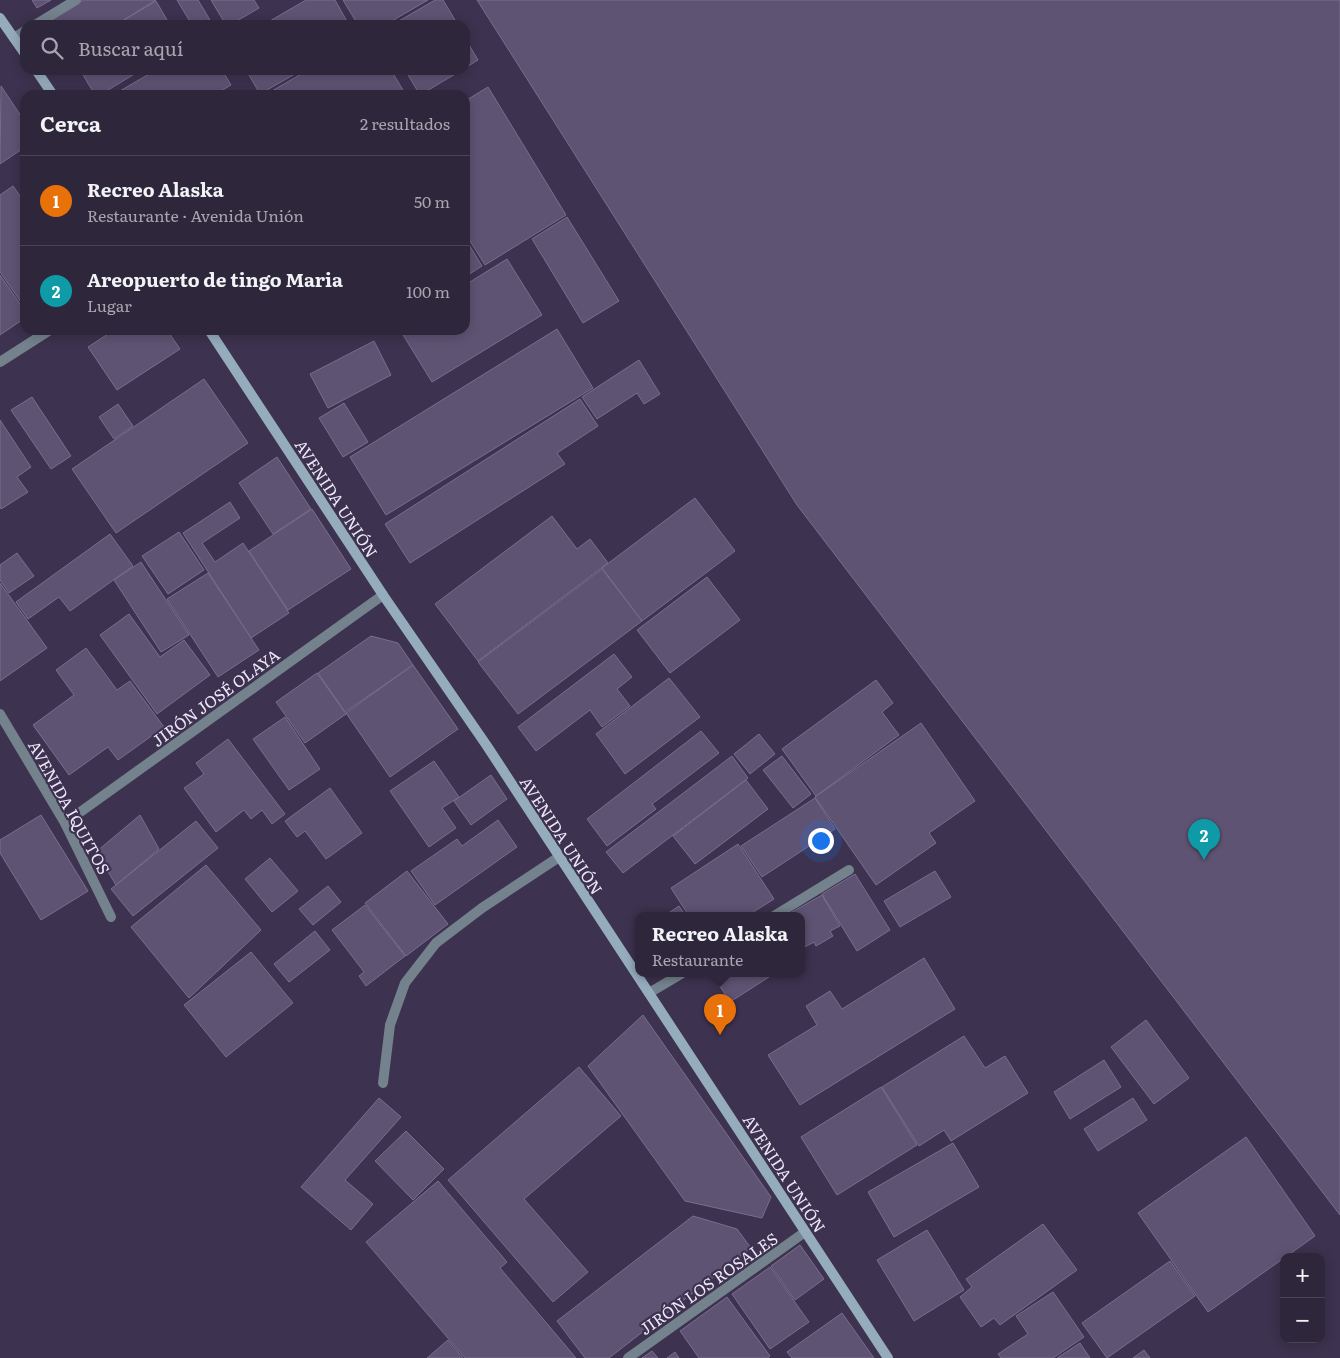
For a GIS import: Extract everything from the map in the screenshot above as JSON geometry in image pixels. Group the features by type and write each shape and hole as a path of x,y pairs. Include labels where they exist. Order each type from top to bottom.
{"main road":[{"path":"0,18 20,47"},
{"path":"39,75 50,90"},
{"name":"AVENIDA UNIÓN","path":"212,335 383,595 487,746 635,972"},
{"name":"AVENIDA UNIÓN","path":"638,977 888,1358"}],"street":[{"path":"44,20 76,0"},
{"path":"14,38 20,34"},
{"path":"0,362 42,335"},
{"name":"JIRÓN JOSÉ OLAYA","path":"65,823 383,595"},
{"name":"AVENIDA IQUITOS","path":"0,714 65,823 111,917"},
{"path":"383,1083 390,1025 405,983 436,944 482,908 559,858"},
{"path":"781,912 849,870"},
{"path":"649,993 676,977"},
{"name":"JIRÓN LOS ROSALES","path":"628,1358 805,1232"}],"building":[{"path":"32,0 51,0 37,8"},
{"path":"83,0 156,0 123,20 50,20"},
{"path":"177,0 198,0 210,20 189,20"},
{"path":"211,0 254,0 259,8 239,20 223,20"},
{"path":"306,0 335,0 346,20 272,20"},
{"path":"343,0 428,0 394,20 355,20"},
{"path":"435,0 443,0 455,20 401,20"},
{"path":"477,0 1340,0 1340,1215 797,505"},
{"path":"156,1 167,20 124,20"},
{"path":"470,46 478,60 470,65"},
{"path":"83,75 133,75 108,90 92,90"},
{"path":"147,75 225,75 231,85 222,90 122,90"},
{"path":"249,75 293,75 267,90 258,90"},
{"path":"299,75 394,75 403,90 274,90"},
{"path":"408,75 454,75 428,90 417,90"},
{"path":"1,86 20,114 20,150 0,164"},
{"path":"488,87 566,215 485,265 470,241 470,98"},
{"path":"13,186 20,196 20,301 0,272 0,195"},
{"path":"567,217 619,301 583,323 532,239"},
{"path":"470,246 482,266 470,274"},
{"path":"507,259 542,315 432,382 403,335 470,335 470,282"},
{"path":"0,275 20,304 20,321 0,335"},
{"path":"557,329 593,388 386,515 350,457"},
{"path":"106,335 170,335 180,349 117,390 88,347"},
{"path":"374,341 391,375 328,408 310,374"},
{"path":"639,360 660,394 644,404 637,393 597,419 582,397"},
{"path":"204,379 248,443 116,533 72,469"},
{"path":"32,397 71,456 51,469 11,410"},
{"path":"580,399 598,426 557,453 565,464 410,563 385,524"},
{"path":"344,403 368,442 343,457 319,418"},
{"path":"118,404 133,426 114,439 99,417"},
{"path":"0,420 31,467 17,477 28,492 1,509 0,506"},
{"path":"277,457 311,509 273,534 239,483"},
{"path":"695,498 735,551 642,621 602,568"},
{"path":"230,502 240,518 202,543 215,562 243,543 289,613 251,638 183,533"},
{"path":"312,509 351,569 288,610 249,551"},
{"path":"552,516 577,549 590,539 608,563 478,661 435,604"},
{"path":"179,532 204,570 168,594 142,556"},
{"path":"110,534 133,566 70,611 59,597 28,619 16,602"},
{"path":"17,553 34,576 9,593 0,580 0,565"},
{"path":"141,562 189,635 161,652 114,580"},
{"path":"602,569 642,621 518,714 478,662"},
{"path":"208,573 259,650 218,677 167,599"},
{"path":"707,577 740,620 670,673 637,630"},
{"path":"0,583 47,648 0,681"},
{"path":"129,614 160,657 184,640 210,675 157,714 100,635"},
{"path":"371,636 398,643 413,665 345,712 318,673"},
{"path":"86,648 117,690 130,681 164,727 118,760 108,747 69,775 33,725 74,695 56,670"},
{"path":"614,654 632,677 617,689 630,706 602,727 590,710 536,751 518,727"},
{"path":"413,665 458,729 390,777 346,713"},
{"path":"317,673 346,714 305,743 276,702"},
{"path":"669,678 700,717 625,774 596,734"},
{"path":"876,680 893,703 882,712 899,735 816,796 782,749"},
{"path":"285,717 320,769 289,790 253,739"},
{"path":"921,723 975,801 929,833 936,843 876,885 815,797"},
{"path":"701,731 719,753 652,804 656,809 607,846 587,819"},
{"path":"759,734 775,754 750,774 734,754"},
{"path":"228,739 285,814 272,824 262,810 251,819 244,810 216,832 184,788 204,774 196,763"},
{"path":"732,756 748,778 623,873 606,852"},
{"path":"782,756 811,794 793,808 763,770"},
{"path":"434,761 459,797 442,808 456,828 429,847 390,791"},
{"path":"491,775 507,799 471,825 454,801"},
{"path":"746,780 768,809 695,864 673,836"},
{"path":"330,788 362,833 326,859 305,831 297,837 285,821"},
{"path":"815,798 835,829 762,877 741,846"},
{"path":"41,815 88,891 41,920 0,853 0,840"},
{"path":"140,815 159,849 116,885 96,852"},
{"path":"498,820 517,847 435,905 411,871 457,839 462,846"},
{"path":"196,821 218,848 133,916 111,889"},
{"path":"738,844 774,899 753,912 686,912 671,888"},
{"path":"270,858 298,891 272,912 245,879"},
{"path":"206,865 261,930 189,998 131,927"},
{"path":"407,871 448,924 406,956 365,903"},
{"path":"935,871 951,897 900,927 884,901"},
{"path":"855,874 890,930 857,951 822,894"},
{"path":"328,886 341,902 313,925 299,909"},
{"path":"822,895 840,926 830,931 833,936 816,946 814,942 805,947 805,912 792,912"},
{"path":"365,905 405,956 366,986 359,976 364,972 332,930"},
{"path":"679,906 683,912 670,912"},
{"path":"315,931 330,950 289,982 274,964"},
{"path":"251,952 293,1003 226,1057 184,1005"},
{"path":"924,958 955,1009 800,1105 768,1055 817,1025 806,1006 830,991 842,1009"},
{"path":"714,977 769,977 730,1002"},
{"path":"643,1015 771,1197 762,1218 685,1201 588,1066"},
{"path":"1146,1020 1189,1078 1154,1104 1111,1047"},
{"path":"964,1036 985,1068 1005,1056 1028,1093 951,1141 944,1130 919,1146 882,1087"},
{"path":"1104,1060 1121,1087 1070,1119 1054,1092"},
{"path":"579,1067 621,1116 524,1199 588,1272 553,1302 448,1180"},
{"path":"881,1087 917,1145 837,1195 801,1137"},
{"path":"379,1098 401,1117 345,1180 373,1204 351,1230 301,1187"},
{"path":"1133,1098 1147,1120 1098,1151 1084,1129"},
{"path":"406,1131 444,1169 413,1200 375,1161"},
{"path":"1246,1137 1315,1236 1291,1253 1280,1253 1280,1261 1208,1312 1138,1213"},
{"path":"953,1143 979,1187 894,1237 868,1192"},
{"path":"438,1181 507,1262 500,1268 576,1358 465,1358 366,1242"},
{"path":"693,1216 737,1229 751,1248 609,1358 585,1358 557,1321"},
{"path":"1043,1224 1077,1270 1000,1325 994,1318 981,1327 960,1297 972,1287 966,1279"},
{"path":"927,1230 964,1290 914,1321 877,1260"},
{"path":"800,1245 824,1279 795,1300 771,1266"},
{"path":"1170,1261 1195,1296 1107,1358 1082,1323"},
{"path":"770,1267 809,1322 770,1349 732,1294"},
{"path":"1053,1292 1084,1337 1053,1358 1001,1358 998,1354 1028,1334 1016,1316"},
{"path":"727,1297 770,1356 768,1358 699,1358 680,1331"},
{"path":"842,1313 874,1358 792,1358 787,1352"},
{"path":"448,1340 463,1358 427,1358"},
{"path":"1080,1343 1090,1358 1057,1358"},
{"path":"1144,1350 1150,1358 1133,1358"},
{"path":"652,1351 658,1358 642,1358"},
{"path":"675,1352 679,1358 667,1358"}],"place":[{"name":"Areopuerto de tingo Maria","path":"1204,860"},
{"name":"Recreo Alaska","path":"720,1035"}]}
